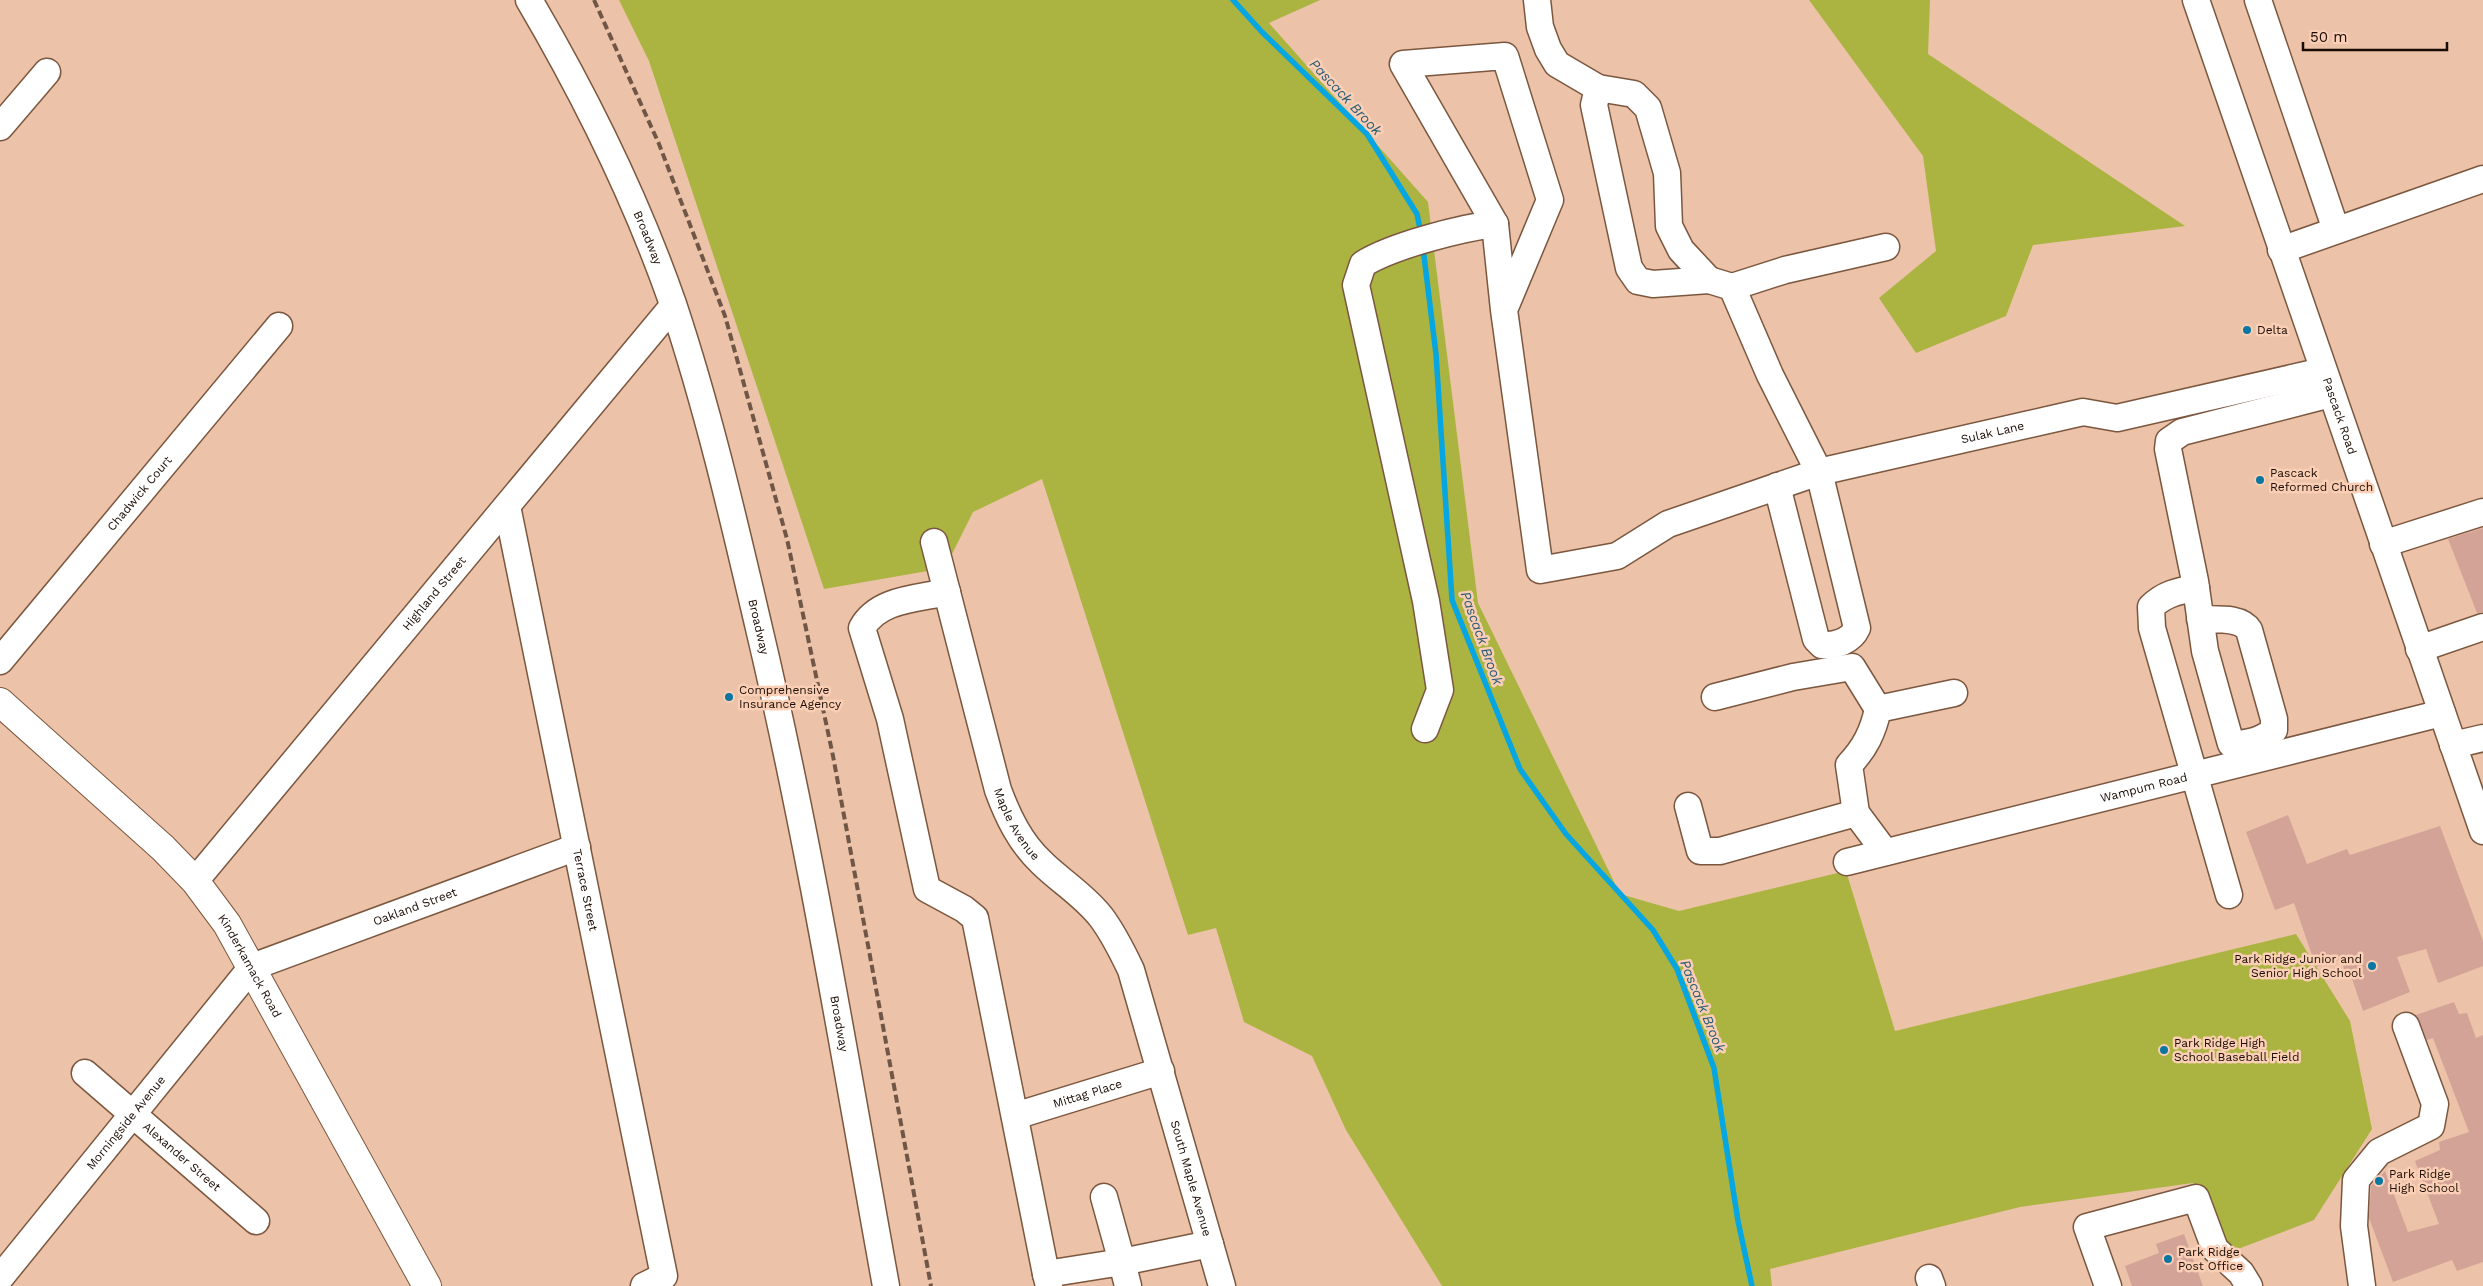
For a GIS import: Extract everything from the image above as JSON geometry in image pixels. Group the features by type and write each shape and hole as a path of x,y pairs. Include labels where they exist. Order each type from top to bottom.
{"main road":[{"name":"Kinderkamack Road","path":"0,702 163,848 195,881 227,924 427,1286"}],"street":[{"name":"Broadway","path":"529,0 563,58 601,131 635,207 673,306 699,389 772,682 806,842 886,1286"},
{"path":"1536,0 1540,27 1548,49 1557,64 1598,88 1634,94 1648,108 1667,173 1669,226 1681,250 1721,283 1819,472 1857,628 1854,636 1829,646 1822,645 1816,639 1777,486"},
{"name":"Pascack Road","path":"2196,0 2483,831"},
{"path":"2258,0 2336,230"},
{"path":"1505,56 1550,200 1504,310 1495,224 1404,64 1505,56"},
{"path":"0,127 47,72"},
{"path":"1598,88 1594,105 1629,268 1638,281 1653,284 1721,283 1886,248"},
{"path":"2282,250 2483,179"},
{"path":"1425,728 1440,690 1426,601 1356,285 1363,264 1379,254 1476,226 1495,224"},
{"name":"Highland Street","path":"195,881 673,306"},
{"name":"Sulak Lane","path":"1504,310 1540,570 1616,556 1668,524 1819,472 2083,412 2117,418 2327,383"},
{"name":"Chadwick Court","path":"0,661 279,326"},
{"path":"2200,618 2237,621 2246,625 2274,719 2274,730 2265,738 2254,742 2235,754 2205,651 2200,618 2196,588 2168,441 2182,432 2327,383"},
{"name":"Terrace Street","path":"507,506 577,847 654,1281"},
{"path":"2383,544 2483,512"},
{"name":"Maple Avenue","path":"934,542 998,790 1008,815 1022,840 1041,862 1078,893 1100,916 1118,941 1131,970 1161,1071"},
{"path":"2196,588 2171,593 2151,607 2152,628 2229,895"},
{"path":"947,592 882,606 869,616 862,628 890,719 927,889 964,909 975,918 1048,1280 1125,1274 1210,1244"},
{"path":"2420,649 2483,627"},
{"path":"1715,697 1793,677 1852,666 1878,709 1873,731 1863,750 1849,765 1856,813 1885,852"},
{"path":"1878,709 1954,693"},
{"name":"Wampum Road","path":"1847,862 2195,775 2235,754 2442,713"},
{"path":"2453,745 2483,738"},
{"path":"1688,806 1700,851 1720,851 1856,813"},
{"name":"Oakland Street","path":"252,967 577,847"},
{"name":"Morningside Avenue","path":"0,1278 252,967"},
{"path":"2362,1286 2354,1226 2356,1180 2379,1152 2431,1126 2434,1111 2435,1104 2406,1026"},
{"name":"Mittag Place","path":"1015,1116 1161,1071"},
{"name":"South Maple Avenue","path":"1161,1071 1222,1286"},
{"name":"Alexander Street","path":"85,1073 134,1113 256,1221"},
{"path":"1104,1197 1125,1274"},
{"path":"2108,1286 2087,1227 2196,1198 2215,1249 2242,1273 2249,1286"}],"green space":[{"path":"619,0 1320,0 1269,23 1428,202 1478,603 1620,894 1679,911 1846,871 1895,1031 2296,934 2350,1021 2372,1129 2314,1220 2222,1255 2193,1183 2020,1207 1770,1269 1772,1286 1442,1286 1346,1130 1312,1056 1244,1022 1216,928 1188,935 1042,479 973,512 945,568 824,589 649,61"},
{"path":"1809,0 1930,0 1928,54 2185,226 2033,245 2006,316 1916,353 1879,298 1936,251 1923,156"}],"building":[{"path":"2483,528 2483,612 2477,613 2448,539"},
{"name":"Park Ridge Junior and Senior High School","path":"2288,815 2307,864 2347,849 2350,855 2440,826 2483,941 2483,966 2438,983 2426,949 2397,957 2410,992 2363,1011 2349,970 2344,969 2342,959 2316,967 2294,903 2275,910 2246,832"},
{"path":"2454,1002 2459,1014 2467,1013 2476,1038 2483,1035 2483,1262 2457,1271 2452,1260 2393,1282 2369,1218 2371,1186 2385,1171 2408,1232 2439,1224 2415,1161 2440,1150 2439,1142 2469,1132 2433,1038 2427,1040 2416,1015"},
{"name":"Park Ridge Post Office","path":"2184,1234 2203,1286 2132,1286 2125,1266 2159,1253 2156,1244"}],"waterway":[{"name":"Pascack Brook","path":"1233,0 1262,32 1367,134 1417,214 1421,234"},
{"name":"Pascack Brook","path":"1423,248 1436,354 1452,600 1520,769 1566,834 1653,930 1677,969 1714,1068 1738,1221 1752,1286"}],"railway":[{"path":"594,0 659,144 725,316 787,539 833,756 931,1286"}],"place":[{"name":"Delta","path":"2247,330"},
{"name":"Pascack Reformed Church","path":"2260,480"},
{"name":"Comprehensive Insurance Agency","path":"729,697"},
{"name":"Park Ridge Junior and Senior High School","path":"2372,966"},
{"name":"Park Ridge High School Baseball Field","path":"2164,1050"},
{"name":"Park Ridge High School","path":"2379,1181"},
{"name":"Park Ridge Post Office","path":"2168,1259"}]}
